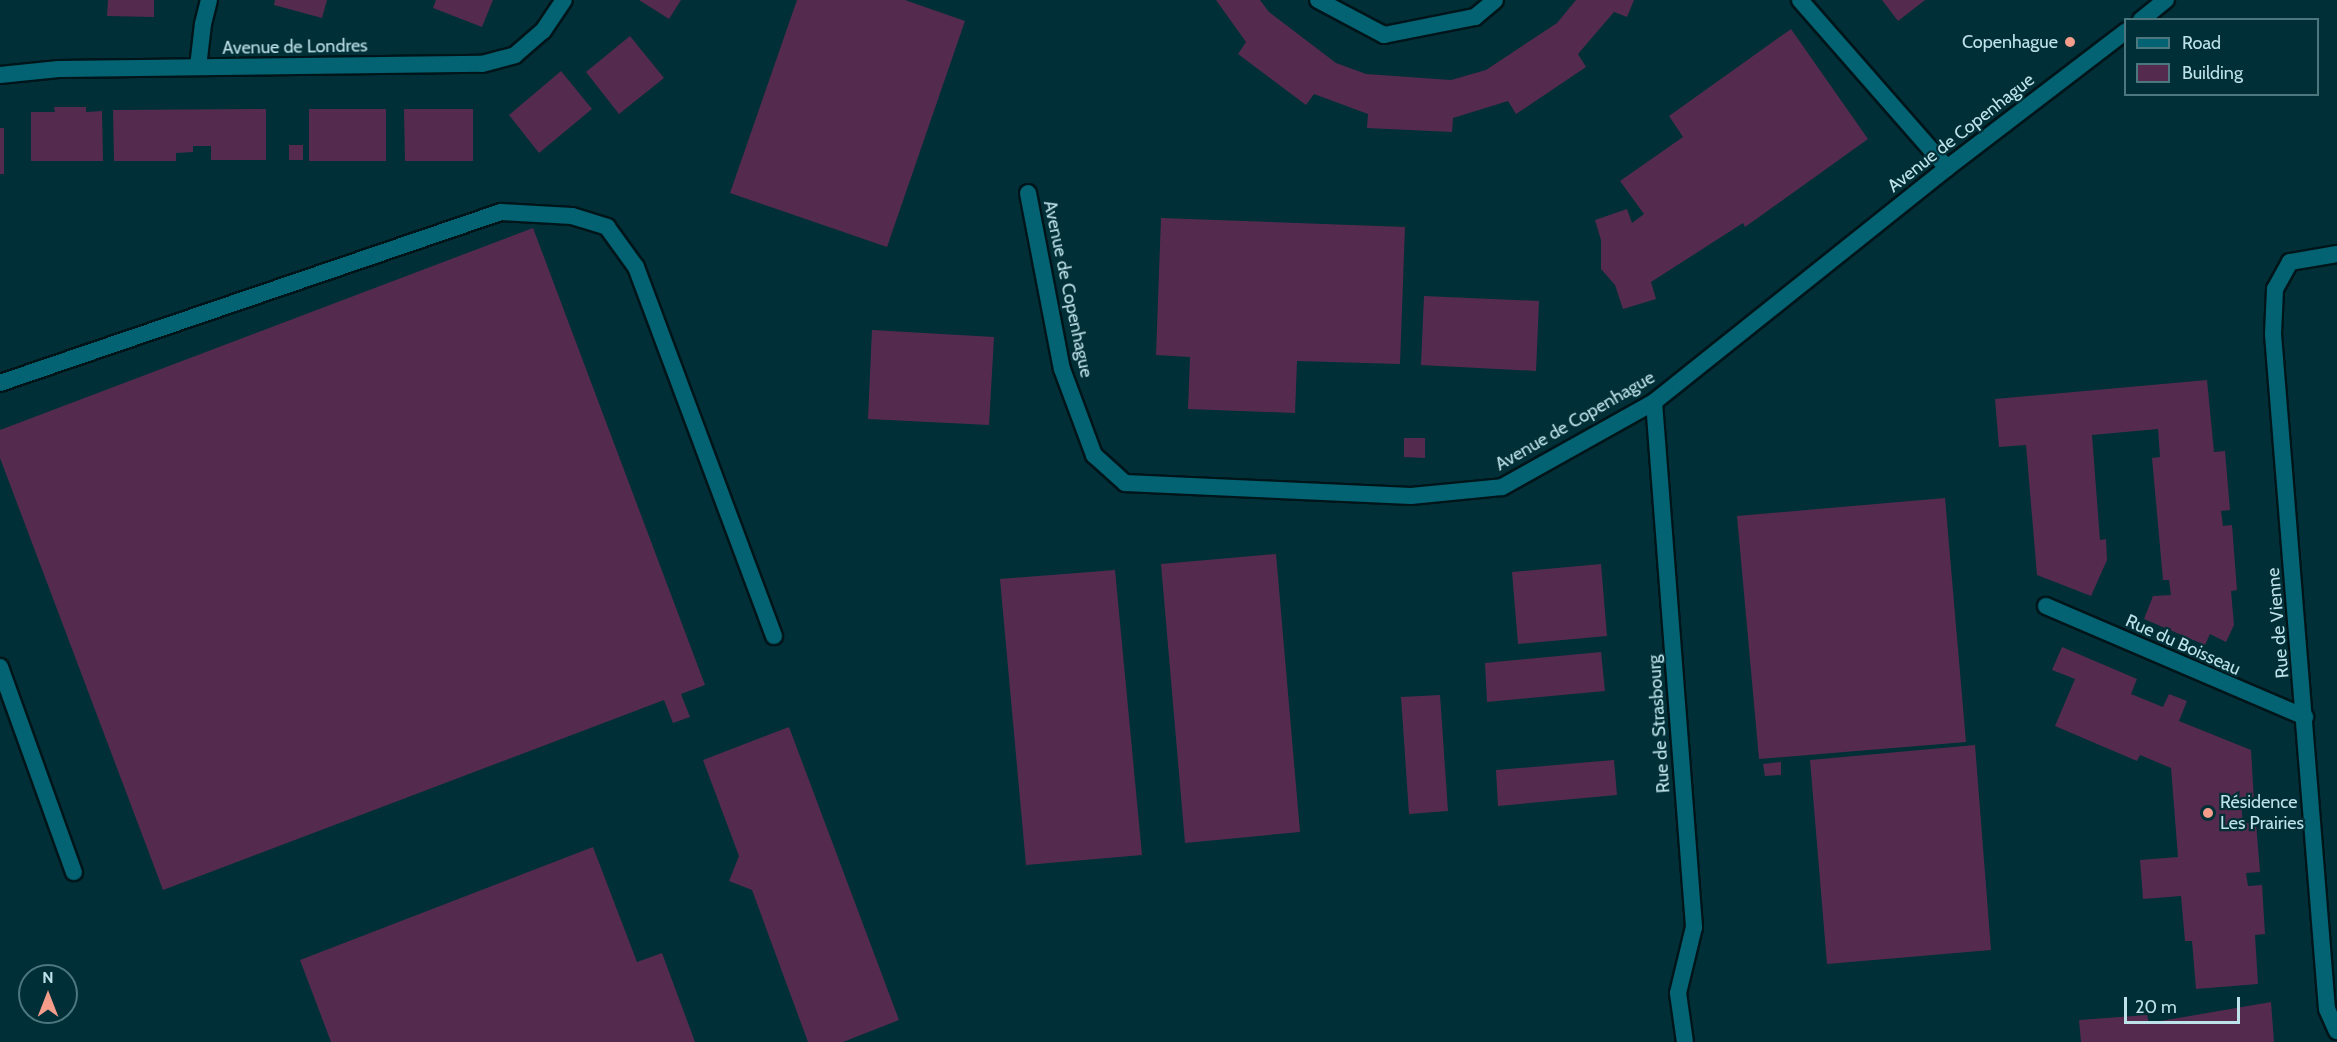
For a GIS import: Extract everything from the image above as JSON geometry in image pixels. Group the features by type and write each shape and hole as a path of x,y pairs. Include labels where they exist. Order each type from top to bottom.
{"street":[{"path":"198,67 202,24 209,0"},
{"name":"Avenue de Londres","path":"0,75 59,69 482,64 515,55 543,31 564,0"},
{"path":"1318,0 1384,34 1475,16 1495,0"},
{"path":"1800,0 1947,168"},
{"path":"2144,18 2166,0"},
{"name":"Avenue de Copenhague","path":"1028,193 1062,369 1094,455 1125,483 1411,496 1502,487 1654,402 1947,168 2124,33"},
{"path":"0,383 501,212 572,216 607,227 636,267 774,636"},
{"name":"Rue de Vienne","path":"2337,254 2290,262 2276,289 2273,334 2306,717 2327,1009 2337,1030"},
{"name":"Rue de Strasbourg","path":"1654,402 1694,927 1678,993 1685,1042"},
{"name":"Rue du Boisseau","path":"2046,606 2306,717"},
{"path":"0,668 74,872"}],"building":[{"path":"108,0 154,0 154,17 107,16"},
{"path":"275,0 327,0 322,18 274,5"},
{"path":"436,0 493,0 482,27 433,8"},
{"path":"639,0 681,0 669,19"},
{"path":"797,0 905,0 965,21 887,247 730,193"},
{"path":"1216,0 1260,0 1269,12 1336,63 1366,74 1451,80 1486,70 1557,23 1576,0 1634,0 1627,17 1614,12 1578,54 1586,67 1516,114 1508,101 1453,118 1452,132 1367,128 1368,114 1314,94 1306,105 1238,54 1246,42"},
{"path":"1882,0 1925,0 1898,21"},
{"path":"1791,29 1868,139 1745,227 1743,223 1651,282 1656,299 1623,309 1615,285 1601,269 1601,240 1595,220 1627,209 1632,223 1644,214 1620,181 1683,137 1669,116"},
{"path":"630,36 664,78 619,114 586,72"},
{"path":"561,71 592,109 539,153 509,115"},
{"path":"54,107 86,107 86,112 102,111 103,161 31,161 31,112 55,112"},
{"path":"266,109 266,160 211,160 211,146 193,146 193,152 176,153 176,161 114,161 113,110"},
{"path":"309,109 386,109 386,161 309,161"},
{"path":"404,109 473,109 473,161 405,161"},
{"path":"0,128 4,128 4,174 0,174"},
{"path":"289,145 303,145 303,160 289,160"},
{"path":"1161,218 1405,227 1400,364 1297,361 1295,413 1188,409 1190,357 1156,355"},
{"path":"533,228 705,685 681,694 690,717 673,723 664,700 163,890 0,458 0,430"},
{"path":"1424,296 1539,301 1536,371 1421,365"},
{"path":"872,330 994,337 989,425 868,419"},
{"path":"2207,380 2214,452 2225,451 2230,510 2221,511 2223,526 2232,525 2237,590 2231,591 2234,625 2226,642 2210,634 2205,645 2144,619 2153,596 2171,595 2169,580 2163,580 2152,458 2160,457 2158,429 2092,435 2100,540 2106,539 2107,560 2091,596 2037,575 2026,445 1999,447 1995,399"},
{"path":"1404,438 1425,438 1425,458 1404,457"},
{"path":"1945,498 1966,742 1759,759 1737,516"},
{"path":"1276,554 1300,832 1185,843 1161,564"},
{"path":"1601,564 1607,636 1518,644 1512,572"},
{"path":"1115,570 1142,855 1026,865 1000,579"},
{"name":"Résidence Les Prairies","path":"2062,647 2137,679 2131,694 2163,707 2169,694 2187,701 2179,721 2251,750 2254,801 2241,802 2243,823 2256,823 2260,872 2246,873 2248,886 2262,885 2265,934 2255,935 2258,984 2196,989 2192,941 2185,941 2181,896 2143,899 2140,860 2178,857 2171,768 2140,755 2137,761 2055,726 2075,679 2052,670"},
{"path":"1601,652 1605,691 1487,702 1485,663"},
{"path":"1440,695 1448,811 1409,814 1401,697"},
{"path":"789,727 899,1020 843,1042 808,1042 752,890 729,881 739,856 703,760"},
{"path":"1975,745 1991,950 1827,964 1810,760"},
{"path":"1614,760 1617,795 1498,806 1496,770"},
{"path":"1781,762 1781,775 1765,776 1763,764"},
{"path":"593,847 637,962 662,953 695,1042 331,1042 300,960"},
{"path":"2271,1002 2274,1042 2081,1042 2079,1020 2147,1015 2149,1023"}],"place":[{"name":"Copenhague","path":"2070,42"},
{"name":"Résidence Les Prairies","path":"2208,813"}]}
